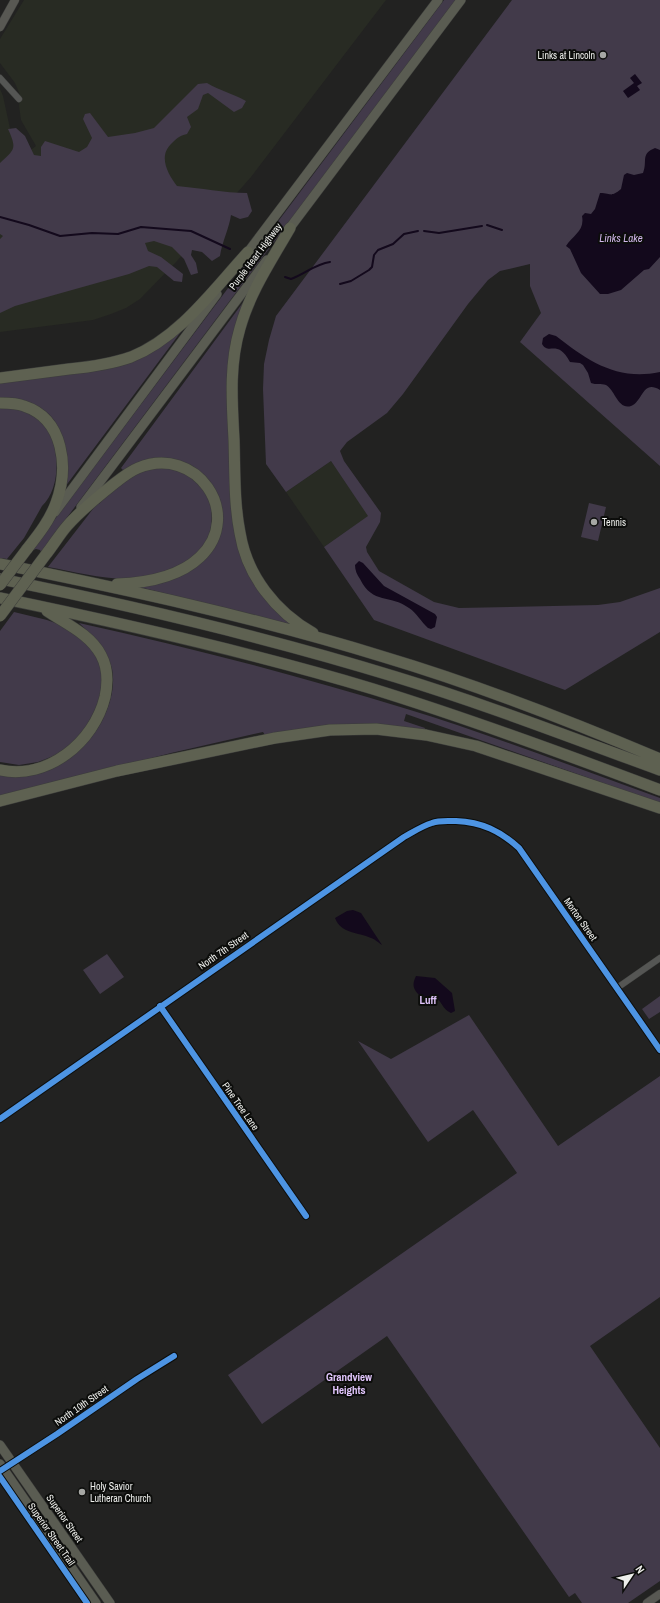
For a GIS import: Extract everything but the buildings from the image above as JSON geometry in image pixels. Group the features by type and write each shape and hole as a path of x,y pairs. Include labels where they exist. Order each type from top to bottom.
{"highway":[{"path":"290,228 253,293 245,312 235,348 232,386 237,518 243,549 249,565 264,590 281,609 294,620 325,640"},
{"path":"0,378 102,365 132,356 146,349 161,341 188,317 248,252"},
{"path":"0,403 19,405 33,410 47,421 57,436 62,458 62,481 56,504 44,526 0,585"},
{"path":"0,616 67,526 97,497 132,471 150,464 168,463 190,470 204,482 213,496 216,510 216,527 206,550 194,562 172,573 146,581 122,584 95,583"},
{"path":"0,564 95,583 169,600 396,660 518,702 660,759"},
{"path":"0,579 169,615 317,653 460,697 660,770"},
{"path":"0,598 188,638 317,673 460,717 530,741 660,790"},
{"path":"0,770 30,770 64,756 74,749 88,733 104,704 107,680 106,670 101,655 87,637 44,608"},
{"path":"0,801 117,771 268,740 330,730 376,729 426,735 476,746 660,808"}],"main road":[{"path":"0,27 15,0"},
{"name":"Purple Heart Highway","path":"44,526 438,0"},
{"name":"Purple Heart Highway","path":"67,526 460,0"},
{"name":"Superior Street","path":"0,1445 110,1603"},
{"path":"1,1468 96,1603"},
{"path":"647,1603 660,1594"}],"street":[{"path":"0,78 19,99"},
{"name":"North 7th Street","path":"0,1119 404,837 432,822 445,820 467,821"},
{"name":"Morton Street","path":"467,821 481,824 495,830 507,837 519,848 660,1050"},
{"path":"617,988 660,958"},
{"name":"Pine Tree Lane","path":"160,1006 306,1216"},
{"name":"North 10th Street","path":"1,1468 57,1434 137,1379 174,1356"}],"shaded area":[{"path":"24,0 386,0 251,177 177,261 140,299 126,308 93,320 0,332 0,89 3,96 11,133 24,155 36,146 21,120 19,106 20,95 15,83 0,63 0,39"},
{"path":"444,0 456,0 41,552 40,550 36,549 31,551"},
{"name":"Links at Lincoln","path":"512,0 660,0 660,466 520,342 541,313 530,286 530,264 500,271 488,280 468,304 403,394 387,413 347,442 340,451 344,461 381,513 380,522 366,547 367,552 379,571 434,602 459,608 598,605 620,602 660,588 660,632 565,690 374,620 324,547 368,516 331,461 286,492 266,464 263,389 264,364 276,316"},
{"path":"207,83 246,101 242,108 234,112 208,93 203,95 198,109 187,117 191,127 187,134 178,138 171,144 165,154 165,160 170,176 177,186 247,193 252,211 248,217 240,219 231,215 220,256 212,261 202,252 192,250 191,255 196,263 198,273 191,275 184,259 172,247 154,241 145,243 148,251 161,257 183,274 182,282 174,281 157,267 149,266 129,274 15,306 0,313 0,239 3,236 0,234 0,163 9,155 13,148 13,141 8,129 16,128 25,136 34,155 41,156 41,147 45,141 79,152 87,147 92,138 83,119 85,114 90,113 108,137 135,133 154,128 198,84"},
{"path":"247,297 233,349 243,552 294,625 139,587 189,570 221,525 201,474 146,461 123,470 121,468"},
{"path":"183,329 59,495 66,472 67,457 64,440 57,424 40,408 25,403 0,398 0,380 101,367"},
{"path":"4,406 34,414 45,424 51,435 56,460 54,486 49,497 42,506 24,538 7,559 0,558 0,407"},
{"path":"331,461 369,516 324,547 286,492"},
{"path":"166,466 194,477 209,496 212,521 209,533 205,544 189,560 168,571 156,575 129,579 88,575 48,567 96,505 100,503 105,496 141,471"},
{"name":"Tennis","path":"589,503 606,507 598,541 581,537"},
{"path":"14,612 47,620 64,626 75,633 97,653 104,685 101,698 84,731 69,747 56,755 38,762 19,765 0,762 0,631"},
{"path":"79,623 244,663 407,709 502,741 660,798 660,803 406,714 404,721 425,728 424,731 265,735 263,732 171,753 0,797 0,773 74,753 92,736 105,715 112,691 112,669 103,650 94,638"},
{"path":"107,954 124,977 100,994 83,970"},
{"path":"660,996 660,1012 649,1019 642,1009"},
{"path":"469,1015 558,1146 660,1076 660,1297 590,1346 660,1448 660,1581 628,1603 582,1603 575,1593 569,1597 387,1336 262,1424 228,1375 517,1173 473,1110 428,1142 358,1041 391,1059"}],"water":[{"path":"635,74 642,83 637,86 640,90 628,98 623,91 634,83 630,78"},
{"name":"Links Lake","path":"655,148 660,150 660,257 649,269 644,270 621,290 608,294 600,294 581,273 570,249 566,246 580,229 582,225 582,216 585,213 591,214 595,209 600,193 611,194 617,192 621,189 624,175 627,173 634,175 643,173 646,155 650,150"},
{"path":"549,334 556,336 592,361 604,367 630,374 660,372 660,390 650,387 643,392 635,404 631,406 623,405 606,385 591,383 588,373 583,365 580,363 570,362 561,351 557,349 545,347 542,344 543,338"},
{"path":"359,561 363,563 384,586 435,614 437,617 435,627 431,629 428,628 414,612 402,604 370,593 356,572 355,565"},
{"path":"353,910 361,913 382,945 366,936 350,932 341,927 335,918 347,911"},
{"path":"416,976 435,978 452,993 455,1011 451,1013 434,997 421,997 414,988"}],"waterway":[{"path":"0,217 60,236 92,233 118,234 141,227 191,231 230,249"},
{"path":"487,225 502,230"},
{"path":"424,231 439,233 482,226"},
{"path":"340,284 351,281 369,270 372,267 374,255 378,250 393,244 404,234 418,231"},
{"path":"285,277 291,279 320,265 330,262"}],"cycle path":[{"path":"0,1119 404,837 425,826 441,821 474,823 490,828 498,832 519,848 660,1050"},
{"path":"160,1006 306,1216"},
{"path":"0,1471 137,1379 174,1356"},
{"name":"Superior Street Trail","path":"0,1477 87,1603"}],"place":[{"name":"Links at Lincoln","path":"603,55"},
{"name":"Tennis","path":"594,522"},
{"name":"Holy Savior Lutheran Church","path":"82,1492"}],"district":[{"name":"Luff","path":"428,1000"},
{"name":"Grandview Heights","path":"349,1383"}]}
